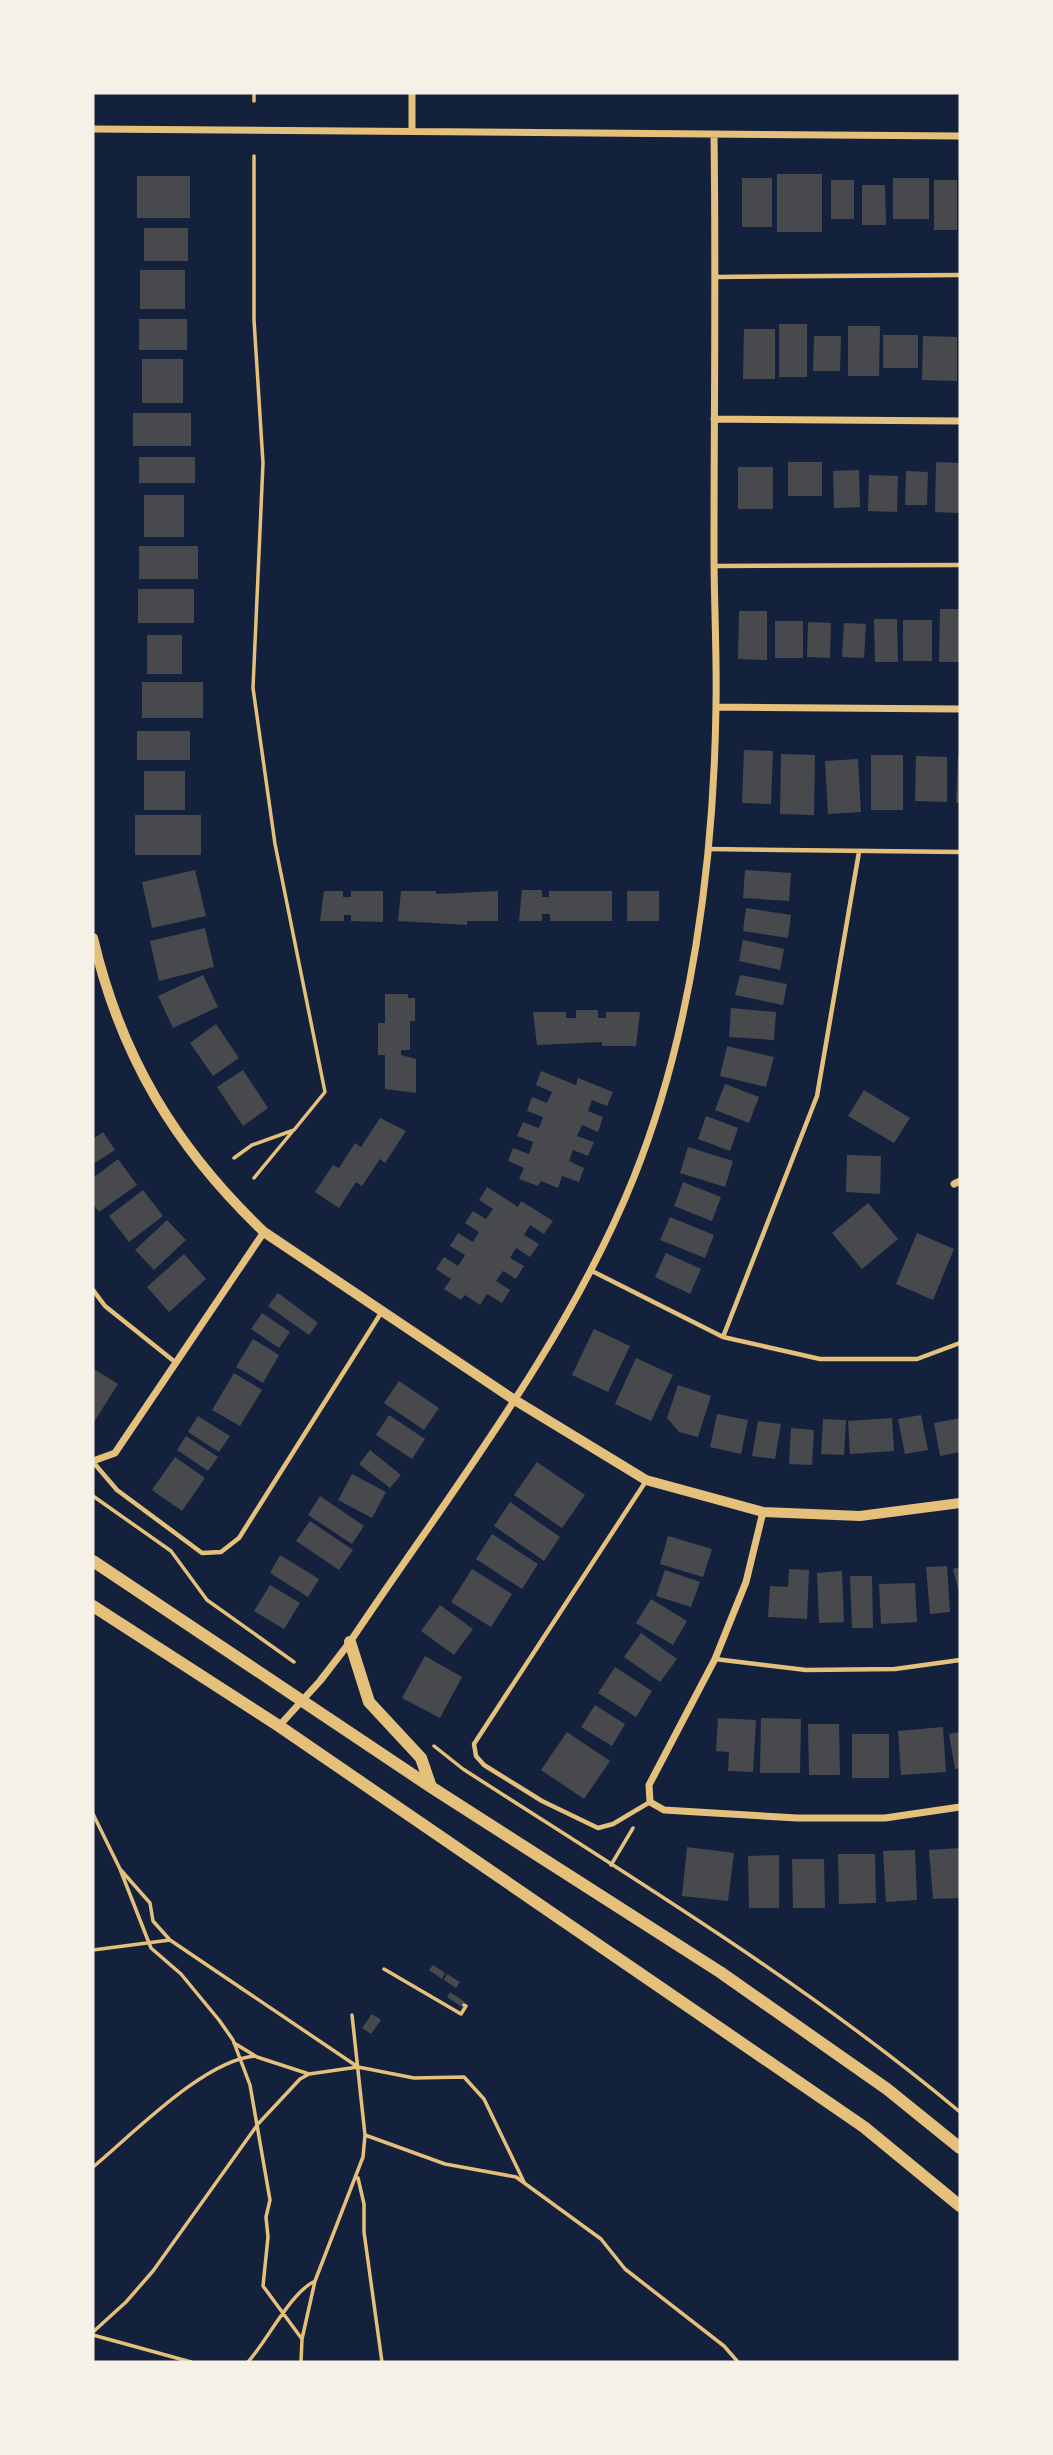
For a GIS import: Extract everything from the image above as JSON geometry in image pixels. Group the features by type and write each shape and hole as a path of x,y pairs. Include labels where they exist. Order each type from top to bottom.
{"main road":[{"path":"93,1561 431,1787 720,1972 887,2089 960,2148"},
{"path":"93,1606 279,1726 864,2127 960,2206"},
{"path":"350,1642 369,1702 421,1758 431,1787"}],"street":[{"path":"412,93 412,131"},
{"path":"93,129 960,136"},
{"path":"279,1726 350,1642 513,1399 592,1271 634,1178 665,1092 693,967 707,849 716,707 714,135"},
{"path":"714,419 960,421"},
{"path":"716,707 960,709"},
{"path":"93,938 105,990 124,1041 167,1121 201,1164 264,1232 381,1313 513,1399 646,1480 763,1512 860,1516 960,1503"},
{"path":"93,1461 115,1453 264,1232"},
{"path":"763,1512 746,1582 715,1659 649,1785 650,1802 664,1810 797,1818 884,1818 960,1807"}],"lane":[{"path":"716,277 960,275"},
{"path":"714,566 960,565"},
{"path":"707,849 960,852"},
{"path":"723,1337 817,1096 859,852"},
{"path":"592,1271 723,1337 820,1359 917,1359 960,1343"},
{"path":"93,1290 106,1306 175,1362"},
{"path":"93,1461 117,1490 201,1553 221,1552 239,1538 381,1313"},
{"path":"646,1480 474,1744 476,1756 484,1765 542,1801 598,1828 613,1824 650,1802"},
{"path":"715,1659 806,1670 895,1669 960,1660"}],"path":[{"path":"254,93 254,101"},
{"path":"254,156 254,320 263,463 253,688 275,844 325,1092 254,1178"},
{"path":"234,1158 252,1146 294,1130"},
{"path":"93,1496 171,1551 207,1600 294,1662"},
{"path":"428,1741 463,1769 763,1965 913,2073 960,2112"},
{"path":"611,1865 650,1802"},
{"path":"93,1814 120,1869 149,1943 161,1959 181,1974 219,2020 240,2058 253,2096 271,2206 266,2217 268,2236 263,2286 302,2339"},
{"path":"120,1869 150,1903 153,1921 170,1940 358,2067"},
{"path":"93,1950 170,1940"},
{"path":"384,1969 461,2014 466,2006 464,2004"},
{"path":"301,2362 302,2339 315,2281 358,2176 365,2135 352,2015"},
{"path":"234,2043 255,2056 309,2074 358,2067 414,2078 461,2076 470,2080 484,2099 524,2182"},
{"path":"232,2061 236,2050"},
{"path":"93,2167 167,2104 232,2061 255,2056"},
{"path":"93,2333 126,2302 153,2271 258,2124 309,2074"},
{"path":"365,2135 445,2164 503,2174 524,2182 601,2239 625,2269 724,2346 738,2362"},
{"path":"358,2176 364,2204 364,2232 382,2362"},
{"path":"248,2362 308,2285 315,2281"},
{"path":"93,2333 191,2362"}],"building":[{"path":"777,174 822,174 822,232 777,232"},
{"path":"137,176 190,176 190,218 137,218"},
{"path":"742,178 772,178 772,227 742,227"},
{"path":"893,178 929,178 929,219 893,219"},
{"path":"831,180 854,180 854,219 831,219"},
{"path":"934,180 957,180 957,230 934,230"},
{"path":"862,185 885,185 886,225 862,225"},
{"path":"144,228 188,228 188,261 144,261"},
{"path":"140,270 185,270 185,309 140,309"},
{"path":"139,319 187,319 187,350 139,350"},
{"path":"779,324 807,324 807,377 779,377"},
{"path":"848,326 880,326 879,376 848,376"},
{"path":"744,329 775,329 775,379 743,379"},
{"path":"883,335 918,335 918,368 883,368"},
{"path":"814,336 841,336 840,371 813,371"},
{"path":"923,336 957,337 957,381 922,380"},
{"path":"142,359 183,359 183,403 142,403"},
{"path":"133,413 191,413 191,446 133,446"},
{"path":"139,457 195,457 195,483 139,483"},
{"path":"788,462 822,462 822,496 788,496"},
{"path":"936,462 960,463 960,513 935,512"},
{"path":"738,467 773,467 773,509 738,509"},
{"path":"859,470 860,507 834,508 833,471"},
{"path":"906,471 928,472 927,505 905,505"},
{"path":"869,475 898,476 897,512 868,511"},
{"path":"144,495 184,495 184,537 144,537"},
{"path":"139,546 198,546 198,579 139,579"},
{"path":"138,589 194,589 194,623 138,623"},
{"path":"940,609 960,609 960,662 939,662"},
{"path":"739,611 767,611 767,660 738,659"},
{"path":"874,619 897,619 898,662 875,662"},
{"path":"903,620 932,620 932,661 903,661"},
{"path":"775,621 803,621 803,658 775,658"},
{"path":"808,622 831,623 830,658 807,657"},
{"path":"844,623 866,624 864,658 842,657"},
{"path":"147,635 182,635 182,674 147,674"},
{"path":"142,682 203,682 203,718 142,718"},
{"path":"137,731 190,731 190,760 137,760"},
{"path":"744,750 773,751 771,804 742,803"},
{"path":"781,754 815,755 814,815 780,814"},
{"path":"958,754 960,803 956,803"},
{"path":"871,755 903,755 903,810 871,810"},
{"path":"916,756 947,757 947,802 915,801"},
{"path":"858,759 861,812 828,814 825,761"},
{"path":"144,771 185,771 185,810 144,810"},
{"path":"135,815 201,815 201,855 135,855"},
{"path":"195,870 206,916 152,928 142,882"},
{"path":"745,870 791,873 789,901 743,898"},
{"path":"522,890 542,890 542,897 549,897 549,891 612,891 612,921 550,921 550,914 542,914 542,921 519,921"},
{"path":"324,891 343,891 343,897 351,897 351,891 383,891 383,922 351,921 351,915 344,915 344,921 320,921"},
{"path":"401,891 436,891 436,894 498,891 498,921 467,921 467,925 398,921"},
{"path":"627,891 659,891 659,921 627,921"},
{"path":"746,908 791,915 788,938 743,931"},
{"path":"205,928 214,967 159,981 150,941"},
{"path":"743,940 784,949 780,970 739,961"},
{"path":"203,975 218,1007 173,1028 158,996"},
{"path":"740,975 787,984 783,1005 735,995"},
{"path":"385,994 408,994 408,998 415,998 415,1021 410,1021 410,1050 401,1050 401,1055 416,1059 416,1093 385,1089 385,1055 378,1055 378,1023 385,1023"},
{"path":"731,1008 776,1012 774,1040 729,1037"},
{"path":"576,1010 598,1010 598,1018 606,1018 606,1012 640,1012 636,1046 602,1046 602,1042 537,1045 533,1012 566,1012 566,1018 576,1018"},
{"path":"216,1024 239,1058 213,1076 190,1043"},
{"path":"727,1046 774,1057 766,1087 720,1076"},
{"path":"243,1070 268,1108 243,1126 217,1087"},
{"path":"541,1071 576,1085 578,1078 613,1092 607,1106 592,1100 588,1111 603,1117 598,1132 582,1125 577,1136 594,1142 588,1156 573,1150 569,1161 584,1168 579,1182 562,1176 558,1188 541,1181 538,1186 519,1179 524,1168 508,1161 513,1148 529,1154 533,1142 517,1136 523,1122 539,1128 543,1117 527,1111 532,1097 547,1103 552,1092 536,1085"},
{"path":"725,1084 759,1097 749,1123 715,1110"},
{"path":"864,1090 910,1118 894,1143 848,1116"},
{"path":"706,1116 738,1128 730,1151 698,1139"},
{"path":"380,1118 406,1131 385,1163 380,1159 362,1186 356,1182 339,1208 315,1192 333,1165 339,1168 355,1143 361,1147"},
{"path":"103,1132 115,1150 93,1164 93,1139"},
{"path":"688,1147 733,1161 725,1187 680,1173"},
{"path":"847,1155 881,1156 880,1194 846,1192"},
{"path":"118,1159 137,1185 99,1212 93,1204 93,1178"},
{"path":"683,1182 721,1197 712,1221 674,1206"},
{"path":"487,1187 518,1207 521,1201 553,1221 544,1234 530,1225 524,1235 539,1244 530,1257 516,1248 510,1258 524,1266 516,1279 503,1271 496,1281 510,1290 502,1303 487,1294 480,1305 465,1295 461,1300 444,1289 451,1279 436,1269 444,1257 458,1266 465,1255 450,1246 458,1233 473,1242 479,1232 465,1223 473,1211 486,1219 493,1209 479,1200"},
{"path":"143,1190 163,1216 129,1242 109,1216"},
{"path":"868,1203 898,1239 862,1269 832,1233"},
{"path":"670,1217 714,1235 705,1258 660,1240"},
{"path":"167,1220 186,1240 154,1270 135,1250"},
{"path":"917,1233 954,1249 933,1300 896,1284"},
{"path":"666,1253 701,1269 690,1294 655,1277"},
{"path":"184,1254 206,1279 169,1312 147,1287"},
{"path":"278,1293 318,1323 309,1335 268,1306"},
{"path":"262,1313 290,1332 279,1348 251,1329"},
{"path":"594,1329 630,1346 608,1392 572,1375"},
{"path":"253,1339 279,1355 263,1383 236,1367"},
{"path":"636,1358 673,1375 651,1421 615,1404"},
{"path":"94,1369 118,1384 94,1422 93,1371"},
{"path":"234,1373 262,1390 240,1426 212,1410"},
{"path":"399,1381 439,1408 424,1430 384,1403"},
{"path":"678,1385 711,1396 698,1437 679,1432 667,1418"},
{"path":"717,1414 748,1420 741,1454 710,1447"},
{"path":"389,1415 425,1439 412,1459 376,1435"},
{"path":"921,1415 928,1450 905,1454 898,1419"},
{"path":"198,1416 230,1436 219,1452 188,1432"},
{"path":"892,1418 894,1451 850,1454 848,1421"},
{"path":"960,1418 960,1452 940,1456 934,1423"},
{"path":"823,1419 846,1420 844,1455 821,1454"},
{"path":"758,1421 781,1424 775,1459 752,1456"},
{"path":"791,1428 814,1430 812,1465 789,1464"},
{"path":"186,1436 218,1457 208,1471 177,1450"},
{"path":"370,1450 401,1475 390,1488 359,1464"},
{"path":"175,1457 205,1478 182,1511 152,1490"},
{"path":"537,1462 585,1495 562,1528 514,1495"},
{"path":"352,1474 386,1492 372,1518 338,1500"},
{"path":"320,1496 364,1526 352,1544 308,1515"},
{"path":"510,1502 560,1537 544,1561 494,1526"},
{"path":"310,1521 353,1550 339,1570 296,1541"},
{"path":"492,1534 538,1564 522,1589 476,1559"},
{"path":"668,1536 712,1549 703,1577 660,1564"},
{"path":"280,1555 319,1579 308,1597 270,1573"},
{"path":"947,1566 950,1612 930,1614 926,1567"},
{"path":"960,1567 960,1592 959,1593 953,1569"},
{"path":"472,1569 512,1594 491,1627 451,1602"},
{"path":"789,1569 809,1570 807,1619 768,1617 770,1586 788,1587"},
{"path":"665,1570 700,1582 691,1607 656,1596"},
{"path":"842,1571 844,1622 819,1623 817,1573"},
{"path":"850,1576 872,1576 873,1628 852,1628"},
{"path":"915,1583 917,1622 881,1624 879,1584"},
{"path":"270,1585 300,1603 284,1629 254,1611"},
{"path":"651,1599 687,1621 673,1645 636,1623"},
{"path":"440,1605 473,1629 454,1655 421,1631"},
{"path":"641,1633 677,1659 660,1682 624,1657"},
{"path":"425,1656 462,1677 440,1718 402,1698"},
{"path":"615,1667 652,1691 636,1717 598,1693"},
{"path":"595,1705 625,1724 612,1746 581,1727"},
{"path":"718,1718 756,1720 753,1772 728,1771 729,1752 716,1751"},
{"path":"761,1718 801,1719 800,1773 760,1773"},
{"path":"808,1724 839,1724 840,1775 809,1775"},
{"path":"943,1727 946,1772 901,1775 898,1731"},
{"path":"567,1732 610,1761 584,1799 541,1770"},
{"path":"960,1732 960,1768 955,1769 949,1734"},
{"path":"852,1734 889,1734 889,1778 852,1778"},
{"path":"687,1847 734,1853 728,1901 682,1896"},
{"path":"960,1848 960,1898 933,1899 929,1850"},
{"path":"915,1850 917,1900 886,1902 883,1851"},
{"path":"838,1854 875,1854 876,1903 839,1904"},
{"path":"779,1855 779,1908 749,1908 748,1856"},
{"path":"792,1859 824,1859 825,1908 793,1908"},
{"path":"433,1965 445,1973 442,1979 429,1970"},
{"path":"447,1974 460,1982 456,1988 444,1980"},
{"path":"450,1992 465,2002 462,2007 447,1997"},
{"path":"372,2014 381,2020 371,2034 362,2028"}]}
